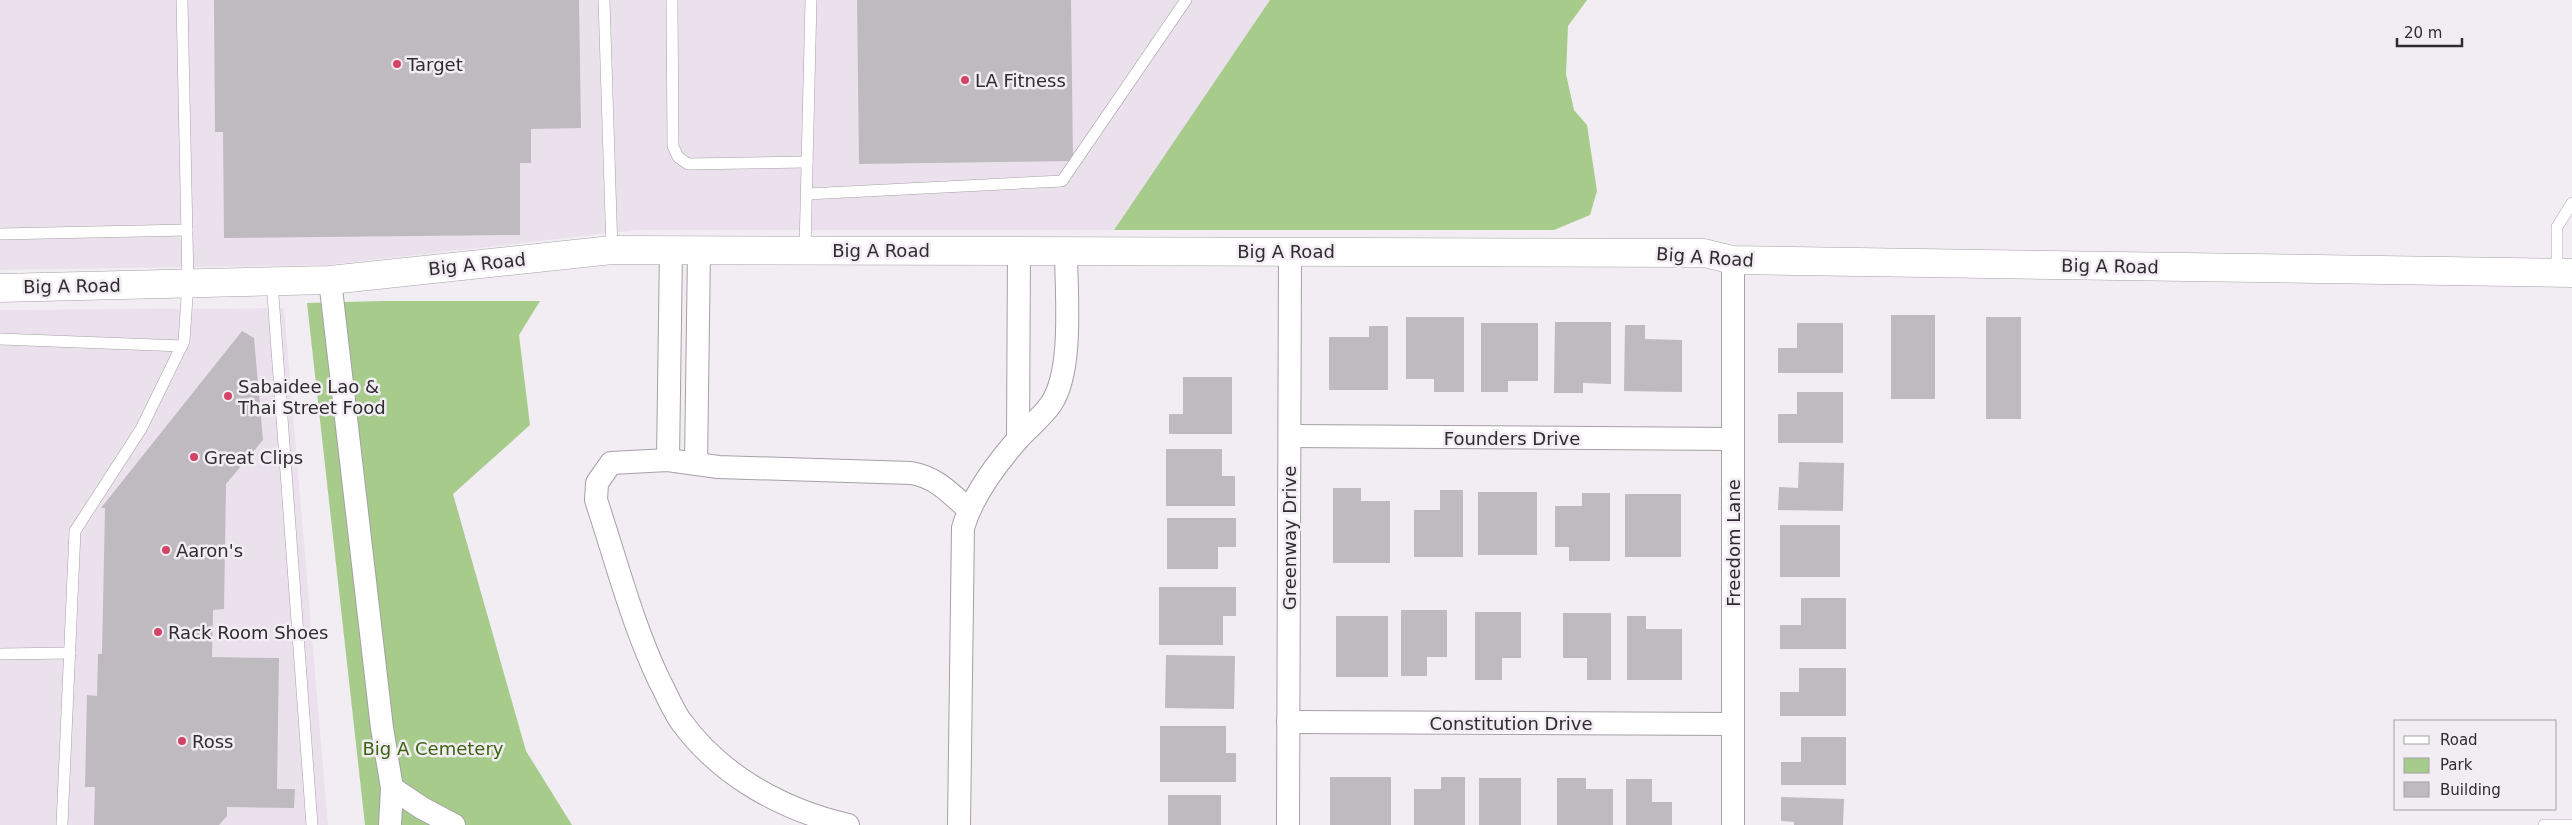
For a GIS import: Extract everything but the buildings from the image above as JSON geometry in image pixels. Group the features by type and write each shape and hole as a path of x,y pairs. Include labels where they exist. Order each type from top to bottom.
{"street":[{"name":"Big A Road","path":"0,288 330,280 612,250 1290,250 1704,253 1733,260 2565,273"},
{"path":"668,460 671,250"},
{"path":"696,463 699,250"},
{"path":"1018,439 1019,250"},
{"path":"959,825 963,528 968,509 1018,439 1050,404 1059,388 1066,353 1066,250"},
{"name":"Greenway Drive","path":"1288,825 1290,250"},
{"name":"Freedom Lane","path":"1733,260 1733,825"},
{"path":"330,280 382,728 392,788 390,825"},
{"name":"Founders Drive","path":"1290,436 1733,439"},
{"path":"848,825 791,807 723,766 680,720 645,649 596,500 597,483 611,463 668,460 718,467 925,475 942,484 968,509"},
{"name":"Constitution Drive","path":"1288,722 1733,724"},
{"path":"392,788 422,808 454,825"}],"lane":[{"path":"62,825 75,530 141,429 184,341 188,284 182,0"},
{"path":"604,0 612,250"},
{"path":"672,0 673,146 678,157 688,164 807,162"},
{"path":"805,250 810,0"},
{"path":"807,194 1062,182 1186,0"},
{"path":"2565,273 2557,227 2572,203"},
{"path":"0,234 187,230"},
{"path":"272,282 312,825"},
{"path":"0,339 182,346"},
{"path":"0,654 70,653"},
{"path":"2544,825 2572,825"}],"shaded area":[{"path":"0,0 1270,0 1114,230 637,230 327,265 0,270"},
{"path":"284,308 328,825 0,825 0,310"}],"green space":[{"path":"1270,0 1587,0 1568,26 1566,74 1574,110 1587,125 1597,191 1590,215 1554,230 1114,230"},
{"name":"Big A Cemetery","path":"540,301 519,335 530,425 453,494 526,751 572,825 365,825 307,303"}],"place":[{"name":"Target","path":"397,64"},
{"name":"LA Fitness","path":"965,80"},
{"name":"Sabaidee Lao & Thai Street Food","path":"228,396"},
{"name":"Great Clips","path":"194,457"},
{"name":"Aaron's","path":"166,550"},
{"name":"Rack Room Shoes","path":"158,632"},
{"name":"Ross","path":"182,741"}]}
